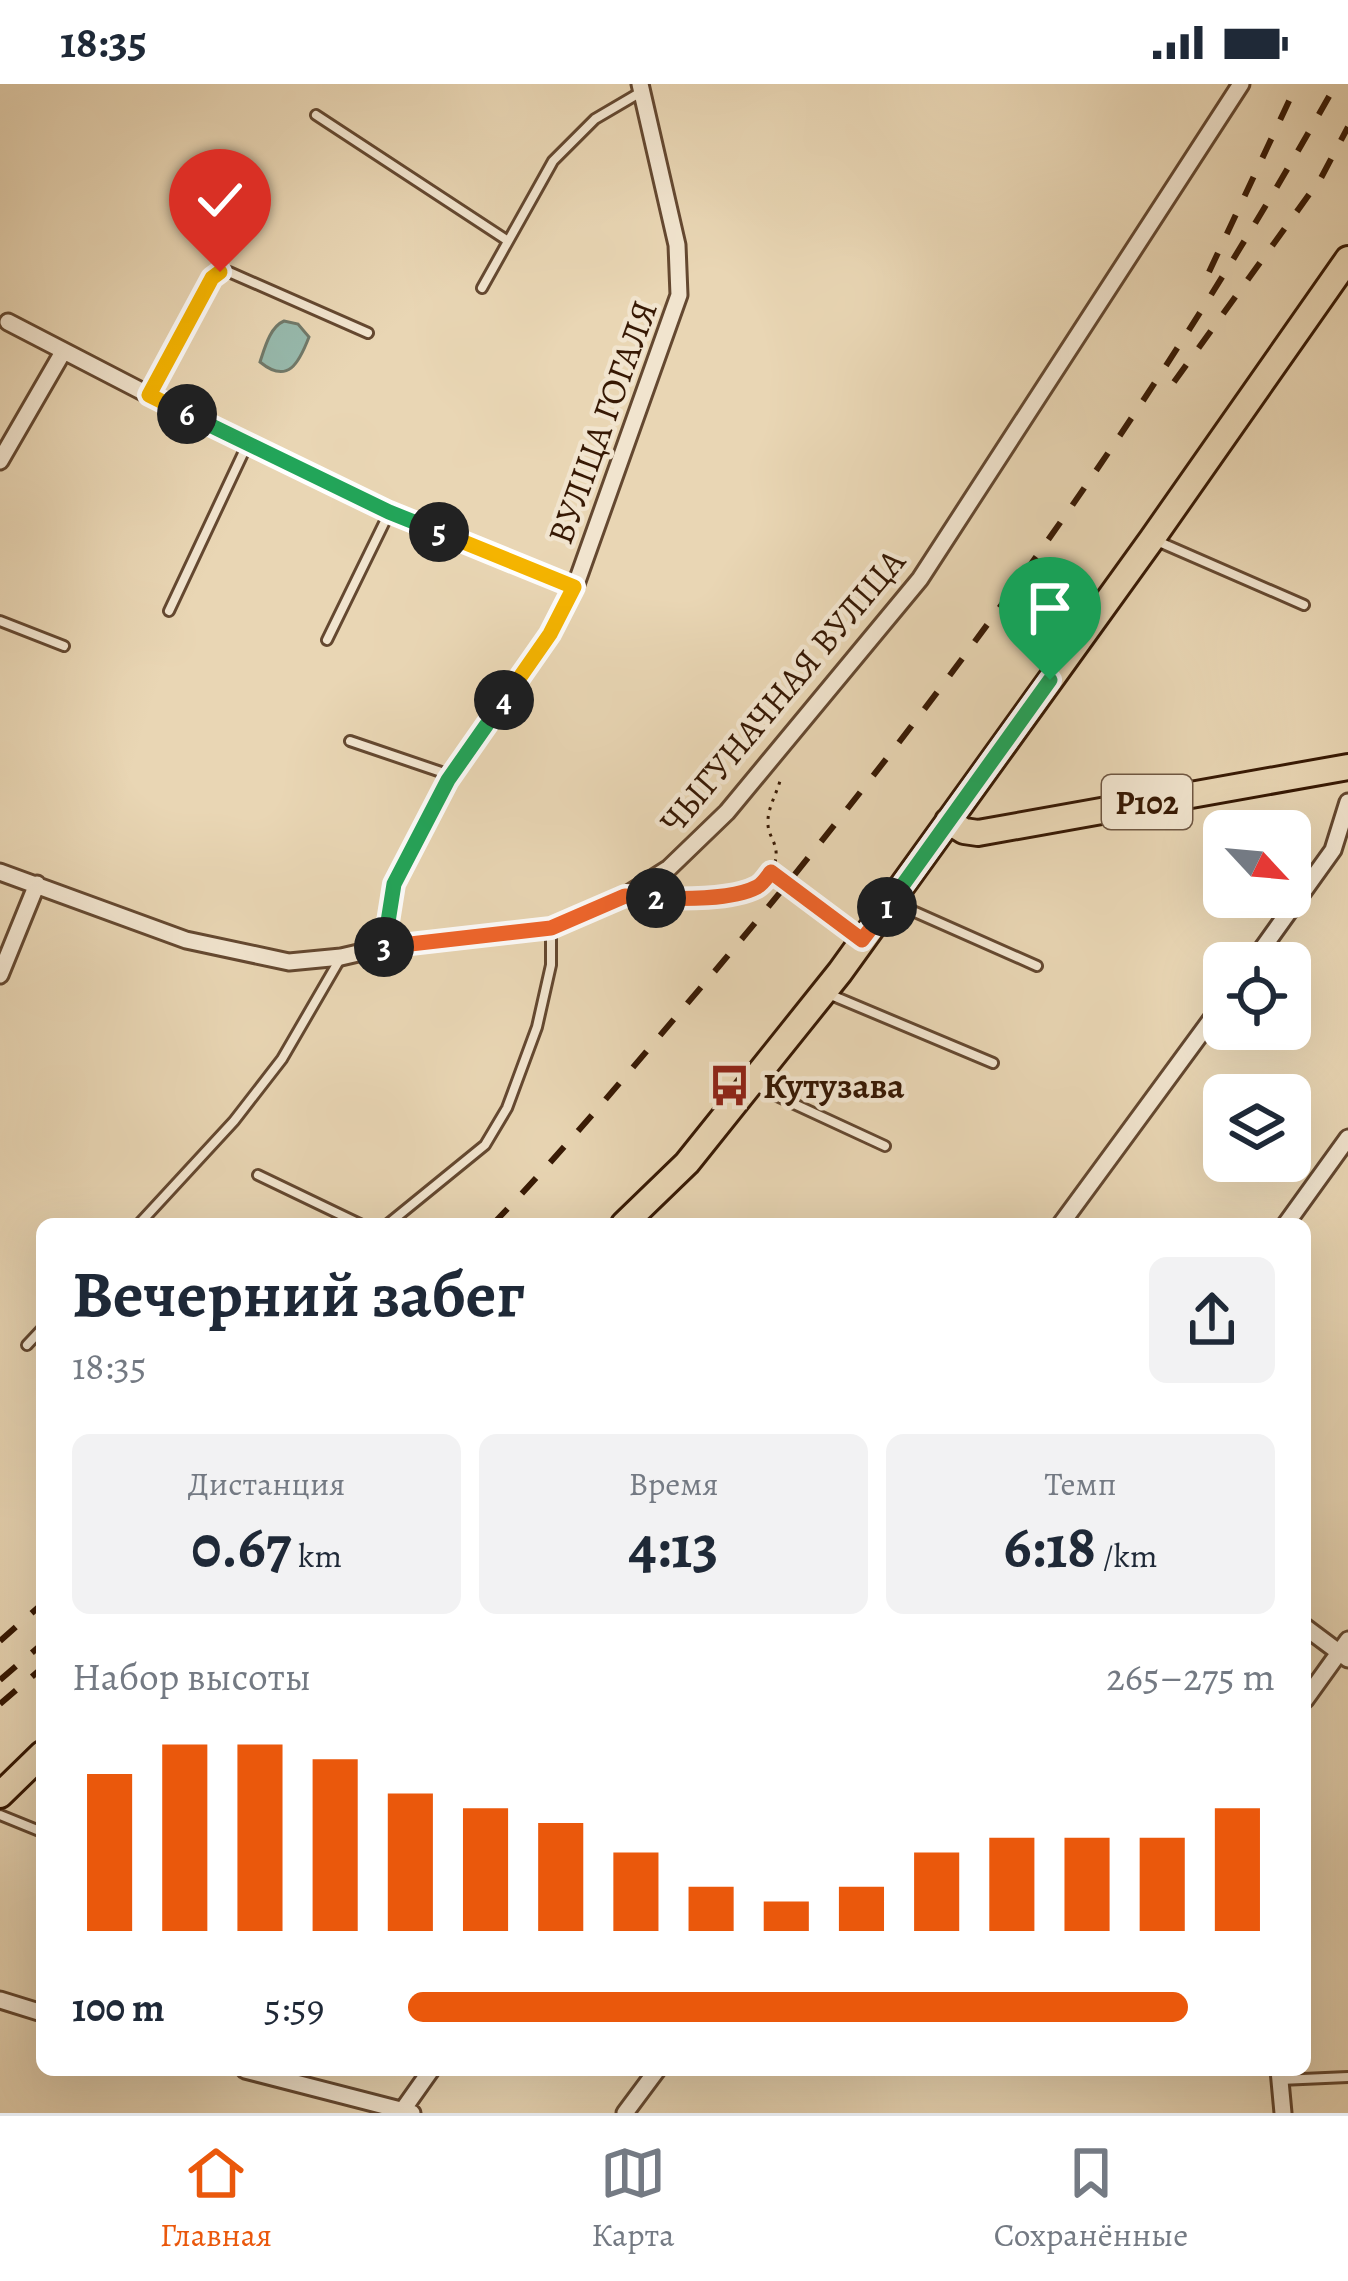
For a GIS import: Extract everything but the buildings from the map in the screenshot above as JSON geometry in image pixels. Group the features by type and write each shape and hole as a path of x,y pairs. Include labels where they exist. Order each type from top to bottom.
{"main road":[{"path":"630,1218 687,1163 824,992 1348,259"},
{"name":"Р102","path":"948,821 978,833 1348,766"},
{"path":"0,1795 36,1760"}],"street":[{"name":"ЧЫГУНАЧНАЯ ВУЛІЦА","path":"0,872 186,940 290,962 551,928 625,896 669,868 727,812 920,579 1241,84"},
{"name":"ВУЛІЦА ГОГАЛЯ","path":"384,947 394,884 451,776 550,634 574,587 679,295 677,245 641,87"},
{"path":"8,322 389,512 574,587"},
{"path":"0,461 62,352"},
{"path":"1267,942 1333,850 1348,802"},
{"path":"0,975 38,884"},
{"path":"1065,1218 1203,1031"},
{"path":"1290,1218 1348,1138"},
{"path":"1311,1630 1345,1650 1311,1692"},
{"path":"1,2004 36,2012"},
{"path":"268,2076 407,2112 428,2076"},
{"path":"625,2113 653,2076"},
{"path":"1280,2076 1283,2113"}],"lane":[{"path":"482,288 554,161 595,119 641,87"},
{"path":"316,116 508,241"},
{"path":"149,395 212,278 220,272 368,333"},
{"path":"169,611 248,444"},
{"path":"328,640 389,512"},
{"path":"1152,539 1304,604"},
{"path":"0,621 64,646"},
{"path":"350,741 451,776"},
{"path":"890,902 1037,966"},
{"path":"395,1218 485,1144 507,1108 537,1027 551,964 551,928"},
{"path":"145,1218 234,1121 282,1059 341,958"},
{"path":"824,992 993,1064"},
{"path":"751,1085 885,1146"},
{"path":"258,1175 348,1218"},
{"path":"27,1346 36,1336"},
{"path":"0,1815 36,1830"},
{"path":"1311,2076 1348,2077"}],"path":[{"path":"625,896 681,899 757,888 777,857 768,815 783,765"},
{"path":"771,872 862,940"}],"shaded area":[{"path":"284,321 298,324 309,337 291,368 278,371 260,362 272,333"}],"railway":[{"path":"1209,272 1297,84"},
{"path":"498,1218 715,971 967,652 1197,317 1336,84"},
{"path":"1174,382 1321,178 1348,127"},
{"path":"0,1641 36,1609"},
{"path":"0,1680 36,1649"},
{"path":"0,1704 36,1673"}],"place":[{"name":"Кутузава","path":"729,1085"}],"route":[{"path":"220,272 212,278 149,395 389,512 574,587 550,634 448,780 394,884 384,947 551,928 625,896 681,899 733,894 757,888 771,872 862,940 1050,680"}]}
